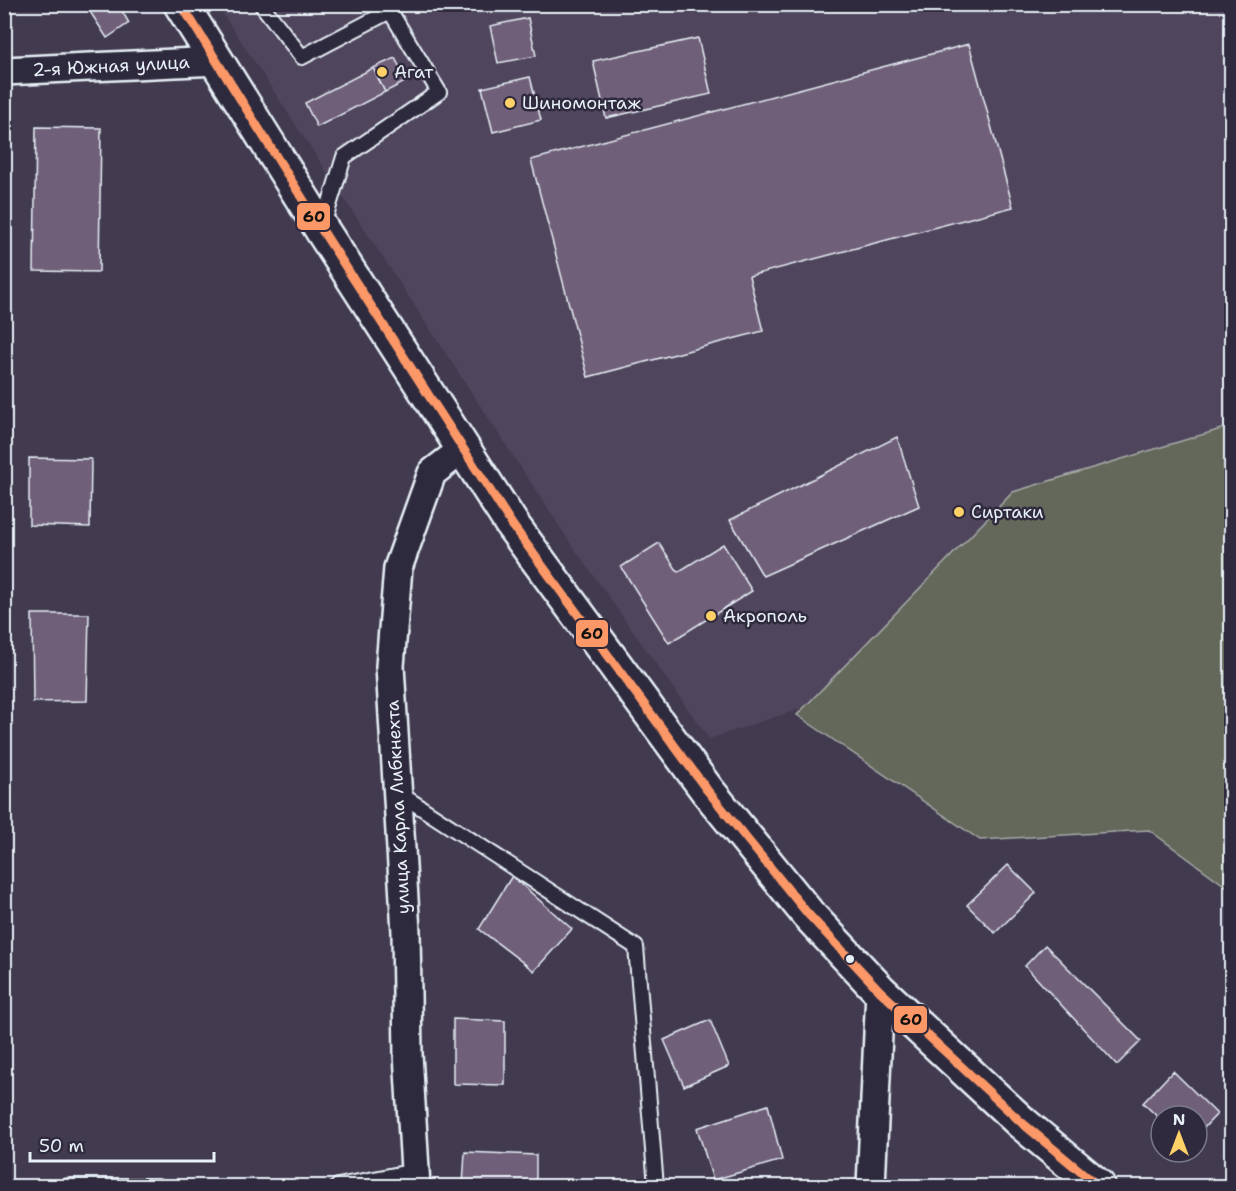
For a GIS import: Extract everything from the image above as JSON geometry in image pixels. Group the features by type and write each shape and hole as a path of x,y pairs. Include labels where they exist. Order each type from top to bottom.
{"main road":[{"path":"181,4 322,230 513,526 707,790 808,914 880,990 1021,1122 1098,1186"}],"street":[{"name":"2-я Южная улица","path":"4,71 218,61"},
{"name":"улица Карла Либкнехта","path":"415,1179 390,666 398,568 432,473 463,449"},
{"path":"871,1186 880,990"}],"lane":[{"path":"261,4 302,57 390,11 439,92 344,157 322,230"},
{"path":"397,792 636,947 656,1186"},
{"path":"338,1186 415,1179"},
{"path":"68,1186 158,1186"}],"shaded area":[{"path":"217,5 1231,5 1231,429 815,704 709,739 567,538"}],"green space":[{"path":"1231,426 1231,890 1149,830 980,840 797,715 1013,492"}],"building":[{"path":"85,4 118,4 129,23 107,38"},
{"path":"528,18 536,56 498,63 490,26"},
{"path":"698,38 711,94 606,118 593,61"},
{"path":"969,44 1013,207 749,276 763,331 588,377 531,160"},
{"path":"395,58 407,81 385,92 373,68"},
{"path":"373,68 385,92 317,127 305,103"},
{"path":"530,77 541,120 493,132 482,88"},
{"path":"36,127 101,128 99,272 34,271"},
{"path":"897,437 919,506 763,576 730,520"},
{"path":"29,458 91,459 90,527 29,525"},
{"path":"659,543 678,572 723,544 752,591 669,643 621,567"},
{"path":"32,614 89,614 87,701 33,702"},
{"path":"1008,865 1036,893 995,933 967,905"},
{"path":"512,876 572,929 534,971 479,929"},
{"path":"1045,945 1141,1041 1117,1065 1025,966"},
{"path":"453,1019 505,1021 505,1085 453,1084"},
{"path":"710,1020 729,1066 684,1086 664,1040"},
{"path":"1173,1071 1207,1104 1149,1104 1149,1109 1143,1103"},
{"path":"768,1105 782,1160 713,1180 697,1128"},
{"path":"1209,1106 1217,1114 1209,1122"},
{"path":"465,1152 536,1155 536,1186 463,1186"}],"transit line":[{"name":"60","path":"181,4 322,230 513,526 707,790 808,914 880,991 1021,1122 1098,1186"}],"place":[{"name":"Агат","path":"382,72"},
{"name":"Шиномонтаж","path":"510,103"},
{"name":"Сиртаки","path":"959,512"},
{"name":"Акрополь","path":"711,616"}]}
